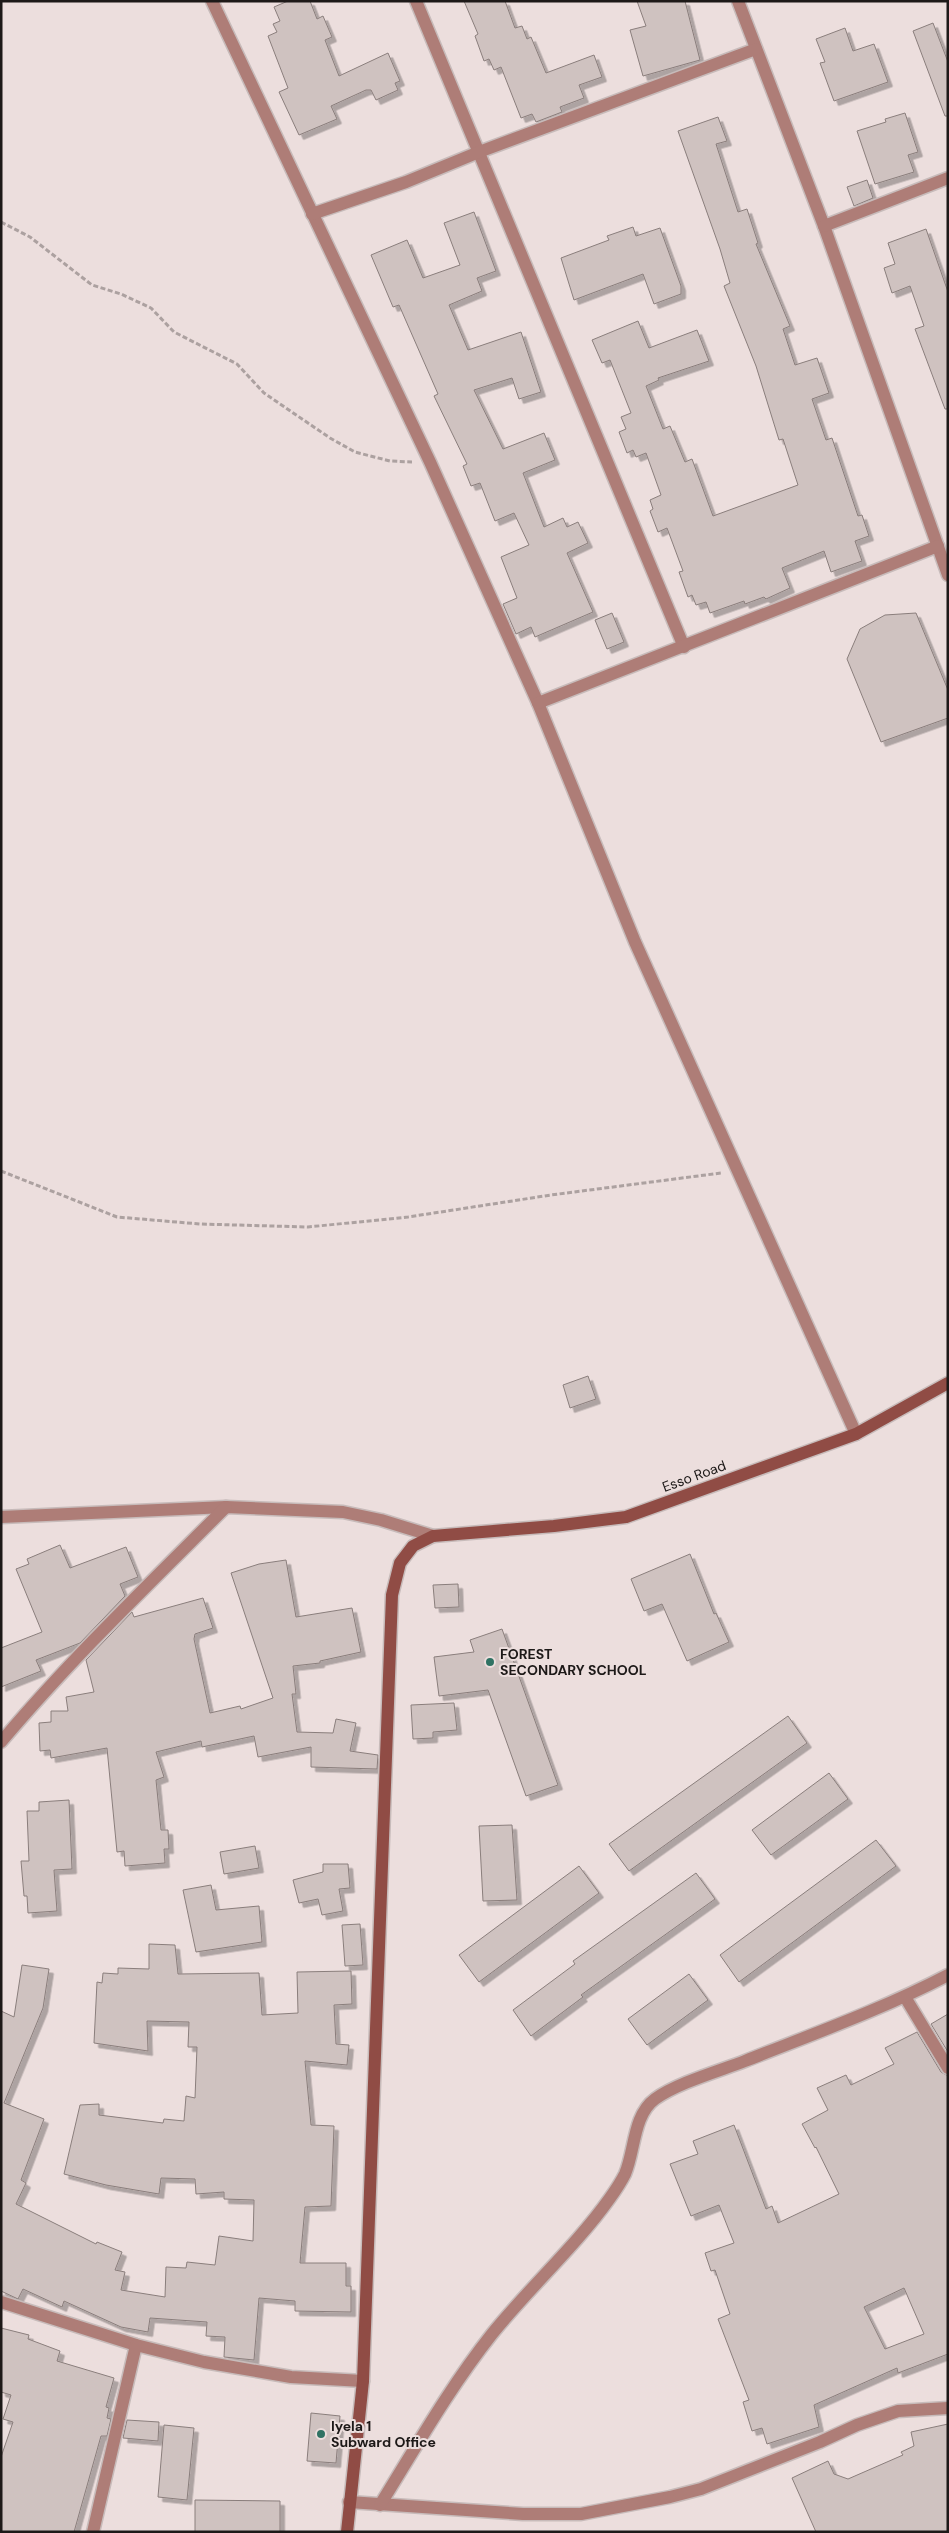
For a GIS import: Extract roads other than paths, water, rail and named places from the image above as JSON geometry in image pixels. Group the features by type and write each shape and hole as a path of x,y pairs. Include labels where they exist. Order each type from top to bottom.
{"street":[{"path":"212,1 430,462 538,703 635,942 856,1434"},
{"path":"416,1 684,646"},
{"path":"738,1 824,226 948,575"},
{"path":"312,214 406,182 479,152 756,48"},
{"path":"824,226 948,178"},
{"path":"538,703 938,546"},
{"name":"Esso Road","path":"433,1536 554,1526 626,1517 856,1434 948,1383"},
{"path":"1,1517 226,1508 343,1512 381,1520 433,1536"},
{"path":"1,1742 41,1695 103,1630 226,1508"},
{"path":"347,2532 363,2381 392,1595 400,1563 413,1546 433,1536"},
{"path":"380,2504 439,2409 490,2337 524,2295 570,2246 610,2199 625,2174 637,2130 644,2113 654,2100 693,2081 905,1997 948,1975"},
{"path":"905,1997 948,2068"},
{"path":"1,2302 136,2345 204,2362 291,2377 363,2381"},
{"path":"93,2532 136,2345"},
{"path":"349,2502 523,2514 581,2514 631,2506 701,2488 820,2442 857,2425 898,2411 948,2408"}],"place":[{"name":"FOREST SECONDARY SCHOOL","path":"490,1662"},
{"name":"Iyela 1 Subward Office","path":"321,2434"}]}
